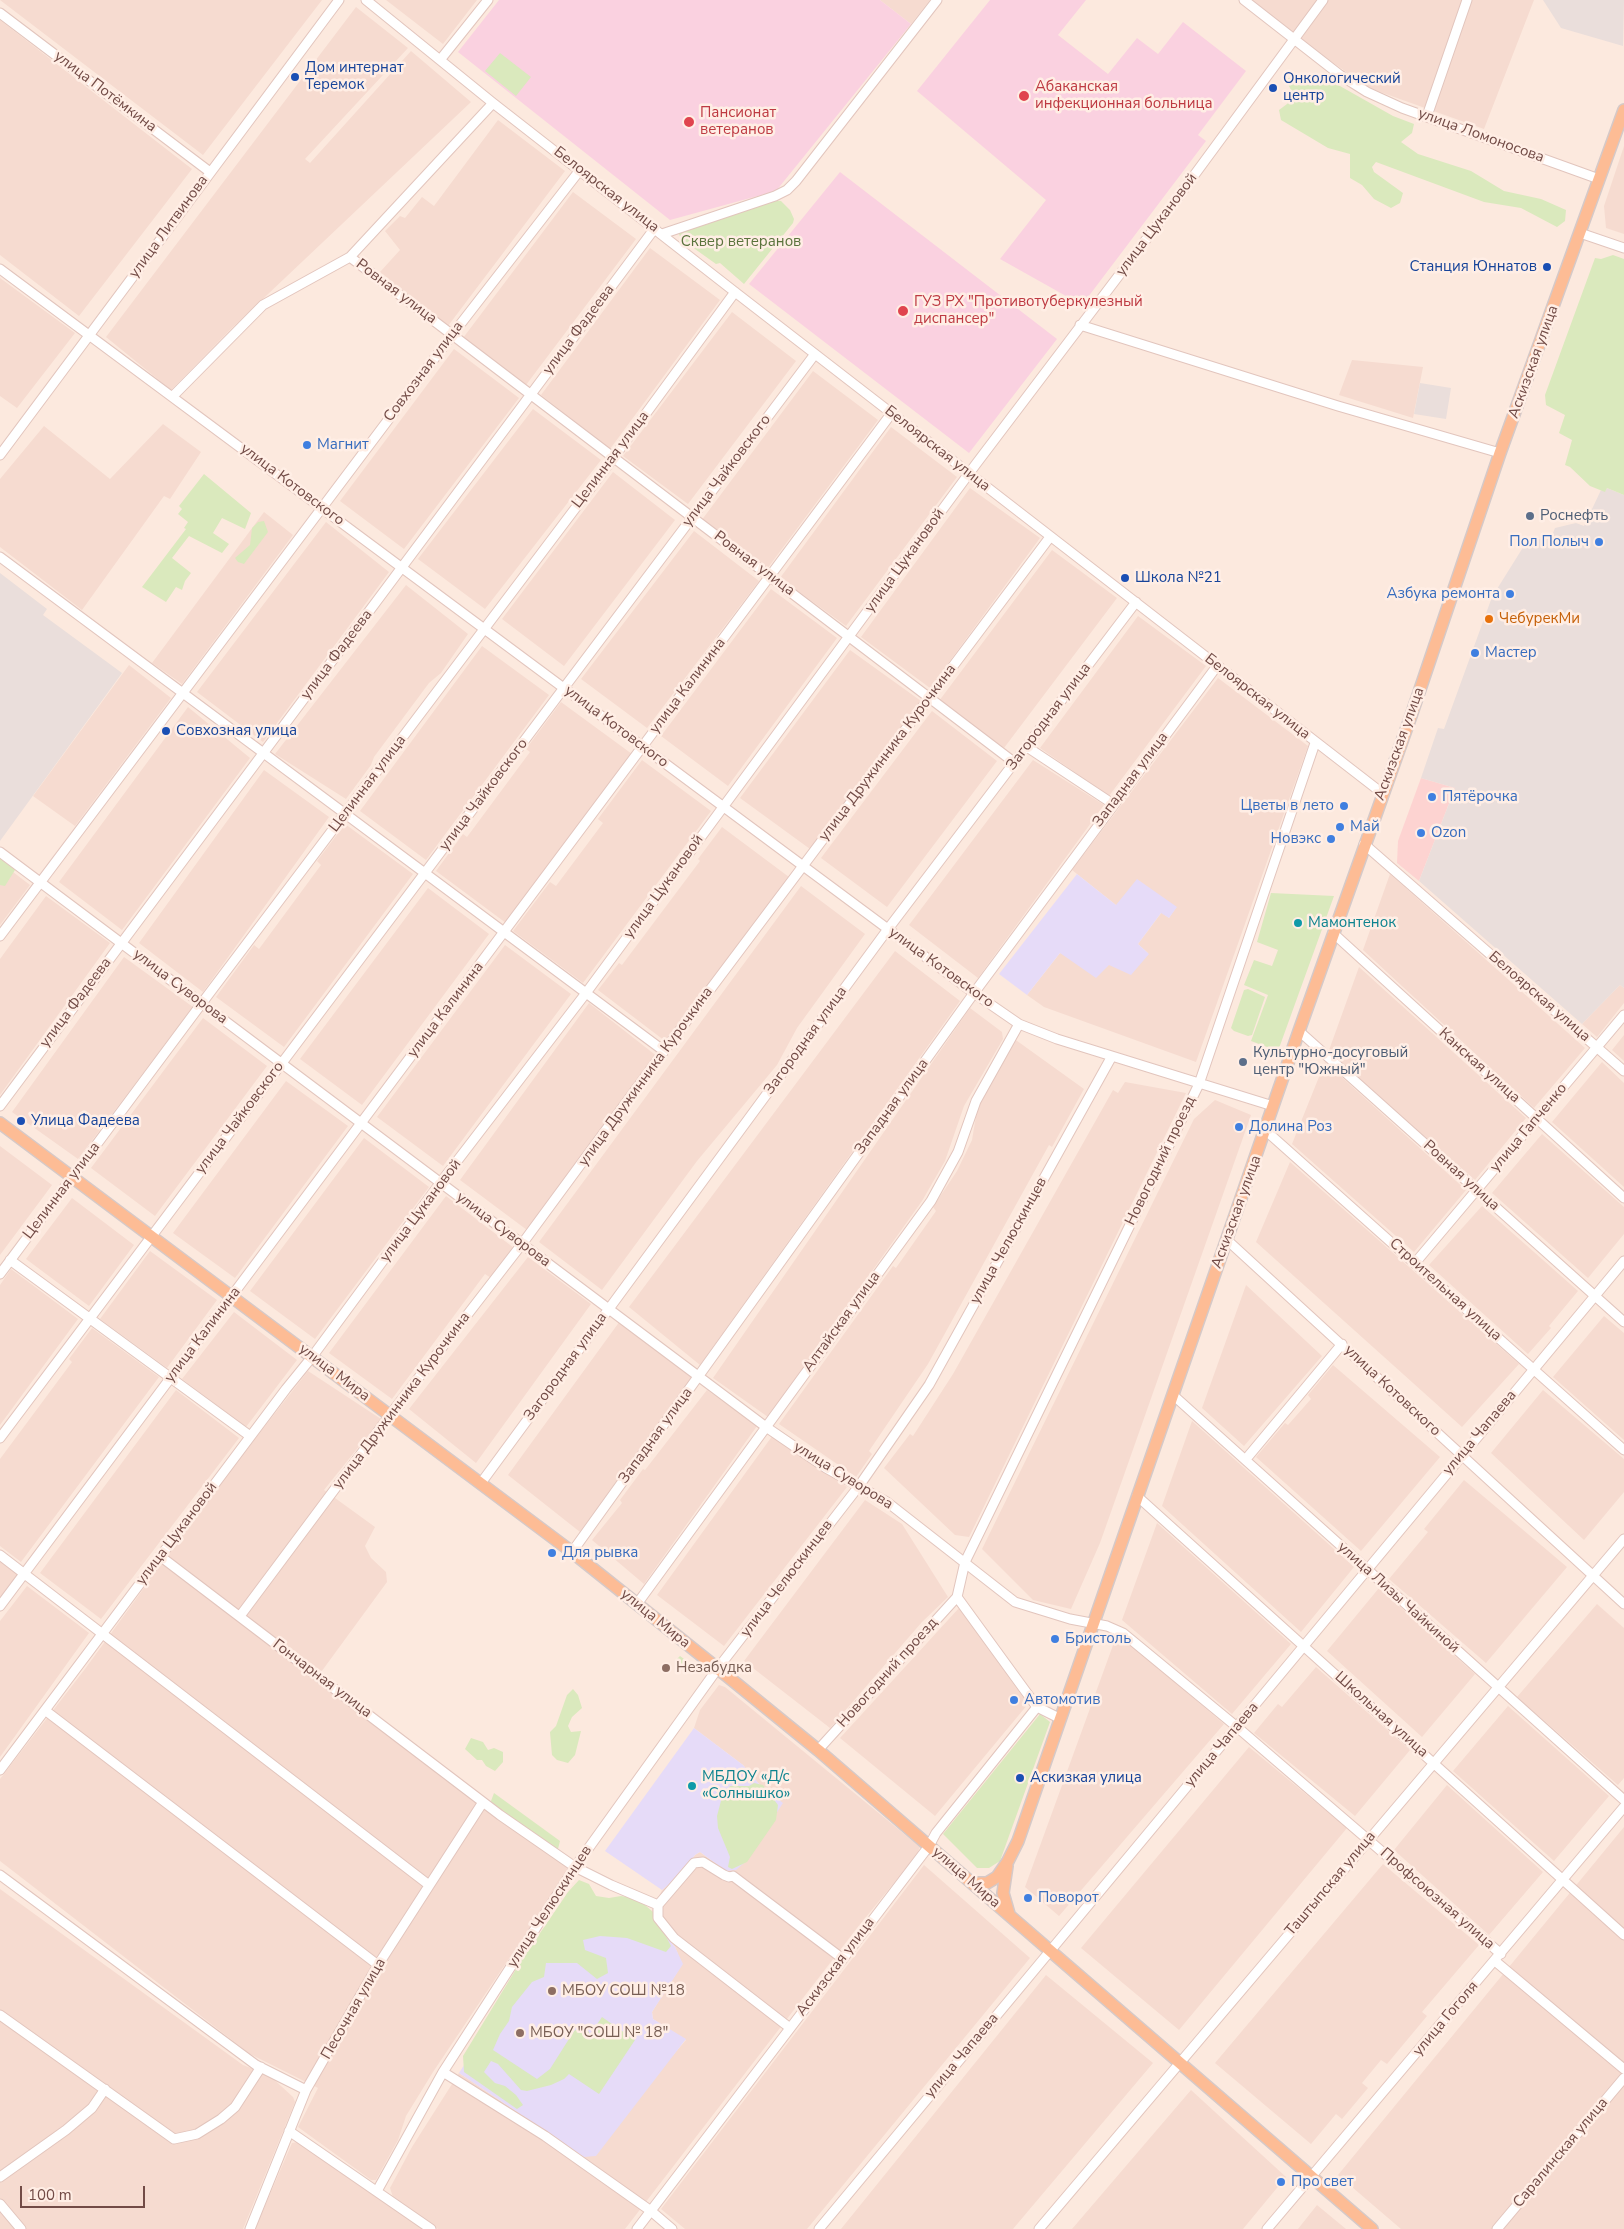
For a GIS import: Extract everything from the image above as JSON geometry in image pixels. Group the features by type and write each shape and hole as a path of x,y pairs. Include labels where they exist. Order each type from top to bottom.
{"main road":[{"name":"Аскизская улица","path":"1008,1861 1018,1841 1226,1239 1266,1130 1382,793 1411,716 1500,454 1624,110"},
{"name":"улица Мира","path":"0,1123 572,1552 718,1668 818,1750 1372,2229"},
{"path":"973,1883 987,1882 997,1876 1008,1861"},
{"path":"1008,1861 1003,1893 1010,1915"}],"street":[{"name":"улица Литвинова","path":"0,454 91,335 339,0"},
{"name":"Белоярская улица","path":"366,0 493,103 891,414 1382,793"},
{"path":"440,60 488,0"},
{"path":"659,231 775,196 787,190 937,0"},
{"name":"улица Ломоносова","path":"1244,0 1340,75 1367,92 1599,179"},
{"name":"улица Цукановой","path":"0,1770 250,1436 312,1357 441,1182 586,993 969,474 1213,151 1323,0"},
{"path":"1427,116 1467,0"},
{"name":"улица Потёмкина","path":"0,13 210,172"},
{"path":"173,396 263,305 350,257 493,103"},
{"name":"Совхозная улица","path":"0,936 452,335 580,170"},
{"name":"улица Фадеева","path":"0,1106 531,394 659,231"},
{"path":"1580,233 1624,248"},
{"name":"Ровная улица","path":"350,257 1015,762"},
{"name":"улица Котовского","path":"0,269 974,993 1019,1024 1057,1039 1273,1106"},
{"name":"Целинная улица","path":"0,1274 614,457 735,292"},
{"path":"1080,325 1338,406 1500,454"},
{"name":"улица Чайковского","path":"0,1438 815,354"},
{"name":"улица Калинина","path":"0,1606 891,414"},
{"name":"улица Дружинника Курочкина","path":"240,1616 522,1244 664,1051 1050,537"},
{"path":"0,558 664,1051"},
{"name":"Загородная улица","path":"481,1483 888,929 1136,602"},
{"name":"Западная улица","path":"572,1552 974,993 1217,666"},
{"name":"Новогодний проезд","path":"965,1562 1199,1084 1315,743"},
{"path":"1027,747 1113,804"},
{"name":"Белоярская улица","path":"1364,844 1624,1071"},
{"name":"улица Суворова","path":"0,852 766,1427 826,1468 887,1502 1015,1602 1070,1619 1092,1623"},
{"name":"Канская улица","path":"1333,933 1624,1198"},
{"name":"улица Гапченко","path":"1415,1263 1624,1015"},
{"name":"Алтайская улица","path":"637,1604 931,1201 958,1152 976,1101 1019,1024"},
{"name":"Ровная улица","path":"1299,1031 1624,1322"},
{"name":"улица Челюскинцев","path":"377,2191 442,2072 575,1867 718,1668 858,1486 929,1385 1112,1056"},
{"name":"Строительная улица","path":"1266,1130 1624,1450"},
{"name":"улица Котовского","path":"1226,1239 1624,1604"},
{"path":"10,1260 250,1436"},
{"name":"улица Чапаева","path":"820,2229 1624,1261"},
{"path":"1246,1459 1342,1344"},
{"name":"улица Лизы Чайкиной","path":"1173,1395 1624,1800"},
{"name":"Школьная улица","path":"1137,1496 1624,1935"},
{"name":"Таштыпская улица","path":"1039,2229 1178,2062 1435,1764 1624,1539"},
{"path":"0,1554 429,1885"},
{"name":"Гончарная улица","path":"160,1556 483,1802 575,1867 658,1905"},
{"path":"965,1562 957,1597 1036,1707 1059,1718"},
{"name":"Новогодний проезд","path":"818,1750 957,1597"},
{"name":"Профсоюзная улица","path":"1092,1623 1108,1626 1122,1633 1237,1727 1369,1840 1498,1958 1624,2069"},
{"name":"Аскизская улица","path":"637,2229 929,1846 936,1833 1036,1707"},
{"path":"46,1711 378,1965"},
{"name":"Песочная улица","path":"250,2229 306,2090 378,1965 483,1802"},
{"name":"улица Гоголя","path":"1267,2229 1624,1808"},
{"path":"790,2028 674,1938 658,1918 658,1905 694,1863 704,1862 724,1875 733,1876 843,1959"},
{"path":"0,1875 261,2068 306,2090"},
{"path":"0,2014 174,2139 197,2134 221,2119 235,2106 261,2068"},
{"path":"442,2072 545,2136 651,2211 672,2229"},
{"name":"Саралинская улица","path":"1498,2229 1624,2078"},
{"path":"0,2177 66,2130 92,2108 105,2090"},
{"path":"290,2131 431,2229"},
{"path":"0,2204 21,2229"}],"shaded area":[{"path":"0,0 322,0 203,155"},
{"path":"386,0 477,0 443,44"},
{"name":"Пансионат ветеранов","path":"499,0 880,0 911,24 776,191 670,220 458,52"},
{"path":"880,0 930,0 911,24"},
{"path":"990,0 1086,0 1058,35 1108,74 1137,38 1158,54 1183,22 1246,71 1198,135 1206,141 1082,305 1000,259 1046,200 917,91"},
{"path":"1248,0 1319,0 1293,34"},
{"path":"1327,0 1534,0 1484,129 1369,88 1298,38"},
{"path":"1543,0 1624,0 1623,46 1561,28"},
{"path":"356,7 408,48 305,159 310,163 411,51 471,102 230,330 171,390 106,337"},
{"path":"0,20 192,169 79,316 0,255"},
{"path":"498,120 565,171 448,326 380,272 400,250 385,231 400,216 405,218 422,197 434,206"},
{"path":"1624,146 1624,234 1606,228 1604,206"},
{"name":"ГУЗ РХ \"Противотуберкулезный диспансер\"","path":"840,172 1057,339 969,453 749,284"},
{"path":"573,192 636,239 526,385 463,338"},
{"path":"650,248 720,300 610,449 541,395"},
{"path":"0,278 75,333 17,408 0,396"},
{"path":"732,312 796,361 688,504 623,456"},
{"path":"454,349 519,398 404,549 340,501"},
{"path":"1352,360 1423,367 1413,418 1339,395"},
{"path":"813,371 878,420 767,569 701,521"},
{"path":"1420,383 1451,388 1446,419 1414,414"},
{"path":"533,409 601,460 485,609 418,559"},
{"path":"163,424 201,452 170,499 164,496 82,610 0,547 0,479 44,426 110,479"},
{"path":"891,427 957,477 846,626 780,578"},
{"path":"613,472 675,520 564,666 502,619"},
{"path":"970,488 1040,538 930,688 861,637"},
{"path":"1607,488 1624,495 1624,988 1620,985 1582,1024 1419,881 1455,788 1421,778 1438,728 1444,729 1492,597 1527,541 1551,538 1555,528 1576,523 1584,526 1601,490 1605,491"},
{"path":"264,512 293,535 182,684 152,663"},
{"path":"326,522 389,572 263,742 197,692"},
{"path":"694,531 759,581 647,728 581,679"},
{"path":"1052,550 1117,598 1004,748 939,701"},
{"path":"0,573 47,609 43,615 122,673 0,841"},
{"path":"406,585 468,634 441,673 429,683 374,757 371,765 346,799 275,754"},
{"path":"771,589 837,638 728,786 661,736"},
{"path":"1138,616 1206,666 1109,796 1040,748"},
{"path":"482,646 549,695 426,860 360,811"},
{"path":"850,650 921,701 810,849 740,798"},
{"path":"129,665 171,698 75,826 33,796"},
{"path":"1218,678 1308,746 1196,1062 1044,1007 1027,995 1060,953 1109,965 1148,953 1138,944 1162,912 1169,918 1176,907 1116,905 1072,870"},
{"path":"561,702 632,754 506,923 436,871 463,834 467,837 530,752 526,749"},
{"path":"188,707 250,758 122,930 59,882"},
{"path":"932,711 997,761 887,907 821,858"},
{"path":"642,760 711,811 583,983 513,931 550,882 556,886 603,823 598,819"},
{"path":"1033,760 1104,805 978,978 909,925"},
{"path":"264,770 329,817 203,992 139,943"},
{"path":"1421,778 1455,788 1419,881 1397,863 1398,841"},
{"path":"345,824 413,874 284,1047 216,997 254,945 259,949 321,865 317,861"},
{"path":"722,827 789,877 665,1041 598,990 619,963 622,965 700,861 698,859"},
{"path":"0,862 30,885 0,925"},
{"path":"1077,874 1116,905 1137,879 1177,907 1169,918 1161,913 1138,944 1149,954 1131,975 1109,965 1096,978 1060,953 1027,995 999,974"},
{"path":"1390,874 1585,1048 1534,1108 1363,950"},
{"path":"801,886 865,934 797,1028 777,1065 697,1161 602,1290 539,1242"},
{"path":"428,888 489,934 362,1105 300,1059"},
{"path":"46,896 110,943 0,1095 0,959"},
{"path":"505,945 571,994 443,1166 377,1117"},
{"path":"895,951 960,1001 700,1365 629,1307"},
{"path":"124,957 193,1007 78,1159 12,1112"},
{"path":"1359,967 1526,1118 1475,1180 1328,1053"},
{"path":"1620,985 1624,988 1624,1003 1597,1037 1582,1024"},
{"path":"589,1003 658,1057 527,1230 460,1180"},
{"path":"970,1008 1002,1032 1003,1039 964,1106 945,1161 922,1201 768,1417 713,1378"},
{"path":"203,1018 267,1066 155,1216 91,1168"},
{"path":"1624,1035 1624,1061 1612,1050"},
{"path":"1013,1038 1084,1089 1052,1147 1049,1145 928,1364 869,1451 872,1454 856,1477 779,1424 893,1266 896,1268 936,1211 933,1207 957,1171 972,1140 977,1110 993,1072"},
{"path":"1325,1062 1466,1190 1414,1252 1292,1144"},
{"path":"1602,1062 1624,1083 1624,1187 1552,1122"},
{"path":"286,1081 348,1126 235,1278 173,1233"},
{"path":"1125,1082 1186,1093 969,1537 955,1535 884,1468 910,1434 913,1436 953,1374 1113,1090 1118,1093"},
{"path":"1215,1100 1251,1115 1100,1543 1071,1609 1033,1600 982,1549 1194,1119"},
{"path":"1542,1134 1624,1207 1624,1234 1588,1278 1492,1193"},
{"path":"364,1138 429,1187 315,1339 250,1291"},
{"path":"0,1146 52,1185 0,1255"},
{"path":"1290,1162 1519,1364 1462,1427 1256,1242"},
{"path":"446,1196 514,1248 491,1278 485,1274 392,1399 329,1353"},
{"path":"72,1198 134,1245 89,1306 26,1259"},
{"path":"1482,1206 1578,1291 1549,1326 1551,1328 1528,1354 1429,1265"},
{"path":"150,1251 217,1300 167,1368 100,1319"},
{"path":"528,1257 591,1304 476,1463 409,1409"},
{"path":"11,1269 78,1319 0,1425 0,1285"},
{"path":"1246,1285 1322,1356 1244,1446 1202,1408"},
{"path":"234,1312 297,1360 246,1427 182,1379"},
{"path":"1604,1316 1624,1333 1624,1440 1553,1377"},
{"path":"620,1321 692,1377 580,1532 508,1475"},
{"path":"92,1328 159,1377 21,1562 0,1546 0,1459 72,1362 69,1359"},
{"path":"1333,1365 1440,1457 1361,1551 1256,1457 1285,1423 1288,1425 1311,1399 1308,1395"},
{"path":"308,1371 381,1419 324,1490 375,1527 365,1546 371,1558 386,1572 387,1582 316,1679 444,1779 569,1869 433,2072 406,2116 398,2140 376,2180 371,2180 298,2127 318,2088 250,2054 0,1861 0,1779 85,1669 219,1485"},
{"path":"176,1390 239,1438 101,1619 40,1573"},
{"path":"707,1390 757,1426 644,1584 592,1540 622,1503 620,1500 643,1469 645,1470"},
{"path":"1543,1390 1624,1459 1624,1492 1584,1540 1491,1453"},
{"path":"1192,1421 1354,1567 1301,1632 1162,1506"},
{"path":"773,1435 847,1487 724,1646 657,1595"},
{"path":"1464,1480 1567,1567 1486,1663 1389,1579 1428,1532 1424,1529"},
{"path":"865,1500 902,1524 948,1597 922,1622 830,1728 744,1661"},
{"path":"1157,1523 1291,1644 1232,1714 1122,1620"},
{"path":"0,1560 18,1574 0,1598"},
{"path":"27,1586 89,1633 0,1757 0,1621"},
{"path":"1379,1588 1475,1674 1422,1737 1327,1651"},
{"path":"1597,1604 1624,1628 1624,1778 1618,1785 1517,1697"},
{"path":"959,1608 1028,1704 935,1816 840,1738"},
{"path":"1116,1637 1131,1645 1224,1724 1059,1916 1025,1887"},
{"path":"1316,1667 1410,1750 1355,1816 1254,1733 1278,1704 1282,1707"},
{"path":"719,1685 725,1687 920,1847 916,1856 857,1928 625,2229 438,2229 393,2197 390,2188 412,2147 459,2073 584,2157 686,2040 653,2019 652,2012 682,1964 675,1947 649,1916 662,1890 678,1877 695,1855 700,1852 726,1871 760,1785 743,1765 694,1728 700,1710"},
{"path":"1508,1706 1609,1796 1554,1861 1453,1771"},
{"path":"694,1728 743,1765 760,1785 783,1803 744,1863 736,1870 726,1871 700,1852 695,1855 678,1877 662,1890 605,1851"},
{"path":"1249,1747 1347,1828 1179,2030 1081,1948"},
{"path":"1447,1785 1543,1872 1489,1935 1394,1850"},
{"path":"1624,1827 1624,2229 1401,2229 1338,2175"},
{"path":"1383,1864 1479,1945 1422,2012 1427,2016 1387,2064 1381,2060 1362,2083 1368,2088 1342,2119 1336,2114 1311,2144 1215,2063"},
{"path":"924,1865 1030,1958 807,2229 685,2229 661,2209"},
{"path":"579,1888 664,1934 675,1947 683,1964 652,2012 653,2019 686,2039 596,2156 584,2157 459,2073"},
{"path":"0,1889 243,2065 269,2075 293,2097 295,2102 243,2229 0,2229"},
{"path":"1046,1975 1153,2063 1013,2229 841,2229"},
{"path":"1191,2090 1286,2177 1243,2229 1072,2229"},
{"path":"298,2142 322,2157 422,2229 255,2229 292,2143"},
{"path":"1317,2205 1346,2229 1298,2229"}],"green space":[{"path":"500,53 531,77 516,96 485,71"},
{"path":"1292,76 1324,77 1393,116 1414,124 1412,133 1401,142 1418,154 1471,171 1504,191 1541,199 1566,210 1565,221 1557,227 1521,208 1484,202 1376,162 1372,167 1374,172 1403,193 1400,203 1391,208 1374,199 1362,185 1350,178 1350,154 1328,148 1281,120 1279,110 1295,98 1286,80"},
{"name":"Сквер ветеранов","path":"772,200 781,201 790,210 794,219 793,223 744,284 720,263 716,264 681,239 679,234 680,230"},
{"path":"1613,255 1624,259 1624,495 1607,488 1605,492 1590,486 1570,467 1565,465 1572,440 1559,433 1565,415 1546,405 1545,395 1595,258 1601,259"},
{"path":"204,474 251,513 245,529 222,518 213,533 229,544 222,553 189,536 172,558 191,573 185,581 182,590 176,587 166,602 142,587 186,529 184,528 188,522 178,514 182,509 179,506"},
{"path":"264,521 268,532 244,564 238,562 235,558 250,545 252,528 258,522"},
{"path":"0,853 7,858 15,870 5,886 0,885"},
{"path":"1271,893 1334,896 1278,1051 1251,1041 1268,995 1244,985 1254,960 1272,966 1278,950 1257,942"},
{"path":"1248,989 1265,997 1252,1035 1248,1036 1231,1028 1244,990"},
{"path":"680,1656 699,1670 690,1673 680,1668 676,1660"},
{"path":"573,1689 578,1695 582,1708 572,1717 568,1726 571,1732 581,1731 575,1755 568,1763 557,1760 552,1755 550,1732 556,1726 567,1695"},
{"path":"1040,1714 1050,1722 1000,1861 989,1868 977,1868 943,1834"},
{"path":"471,1738 483,1742 488,1750 494,1748 503,1752 503,1762 495,1771 486,1766 482,1760 477,1760 465,1749"},
{"path":"754,1783 763,1785 778,1805 776,1820 747,1862 732,1869 728,1867 730,1857 718,1828 717,1816 722,1797 730,1786 749,1786"},
{"path":"494,1793 560,1841 558,1849 552,1849 492,1806 491,1801"},
{"path":"579,1880 589,1884 596,1896 609,1898 621,1896 637,1899 644,1904 654,1913 671,1946 666,1952 627,1938 600,1936 583,1940 585,1950 606,1958 608,1973 597,1979 577,1963 546,1963 544,1977 532,1982 512,2007 509,2021 500,2034 493,2050 537,2079 550,2069 574,2031 582,2026 589,2032 587,2039 602,2017 635,2040 599,2094 569,2074 564,2079 551,2085 527,2091 521,2090 498,2064 491,2061 484,2072 495,2083 505,2086 516,2095 523,2105 517,2109 464,2072 463,2056 521,1961 568,1892"}],"place":[{"name":"Дом интернат Теремок","path":"295,77"},
{"name":"Онкологический центр","path":"1273,88"},
{"name":"Абаканская инфекционная больница","path":"1024,96"},
{"name":"Пансионат ветеранов","path":"689,122"},
{"name":"Станция Юннатов","path":"1547,267"},
{"name":"ГУЗ РХ \"Противотуберкулезный диспансер\"","path":"903,311"},
{"name":"Магнит","path":"307,445"},
{"name":"Роснефть","path":"1530,516"},
{"name":"Пол Полыч","path":"1599,542"},
{"name":"Школа №21","path":"1125,578"},
{"name":"Азбука ремонта","path":"1510,594"},
{"name":"ЧебурекМи","path":"1489,619"},
{"name":"Мастер","path":"1475,653"},
{"name":"Совхозная улица","path":"166,731"},
{"name":"Пятёрочка","path":"1432,797"},
{"name":"Цветы в лето","path":"1344,806"},
{"name":"Май","path":"1340,827"},
{"name":"Ozon","path":"1421,833"},
{"name":"Новэкс","path":"1331,839"},
{"name":"Мамонтенок","path":"1298,923"},
{"name":"Культурно-досуговый центр \"Южный\"","path":"1243,1062"},
{"name":"Улица Фадеева","path":"21,1121"},
{"name":"Долина Роз","path":"1239,1127"},
{"name":"Для рывка","path":"552,1553"},
{"name":"Бристоль","path":"1055,1639"},
{"name":"Незабудка","path":"666,1668"},
{"name":"Автомотив","path":"1014,1700"},
{"name":"Аскизкая улица","path":"1020,1778"},
{"name":"МБДОУ «Д/с «Солнышко»","path":"692,1786"},
{"name":"Поворот","path":"1028,1898"},
{"name":"МБОУ СОШ №18","path":"552,1991"},
{"name":"МБОУ \"СОШ № 18\"","path":"520,2033"},
{"name":"Про свет","path":"1281,2182"}]}
